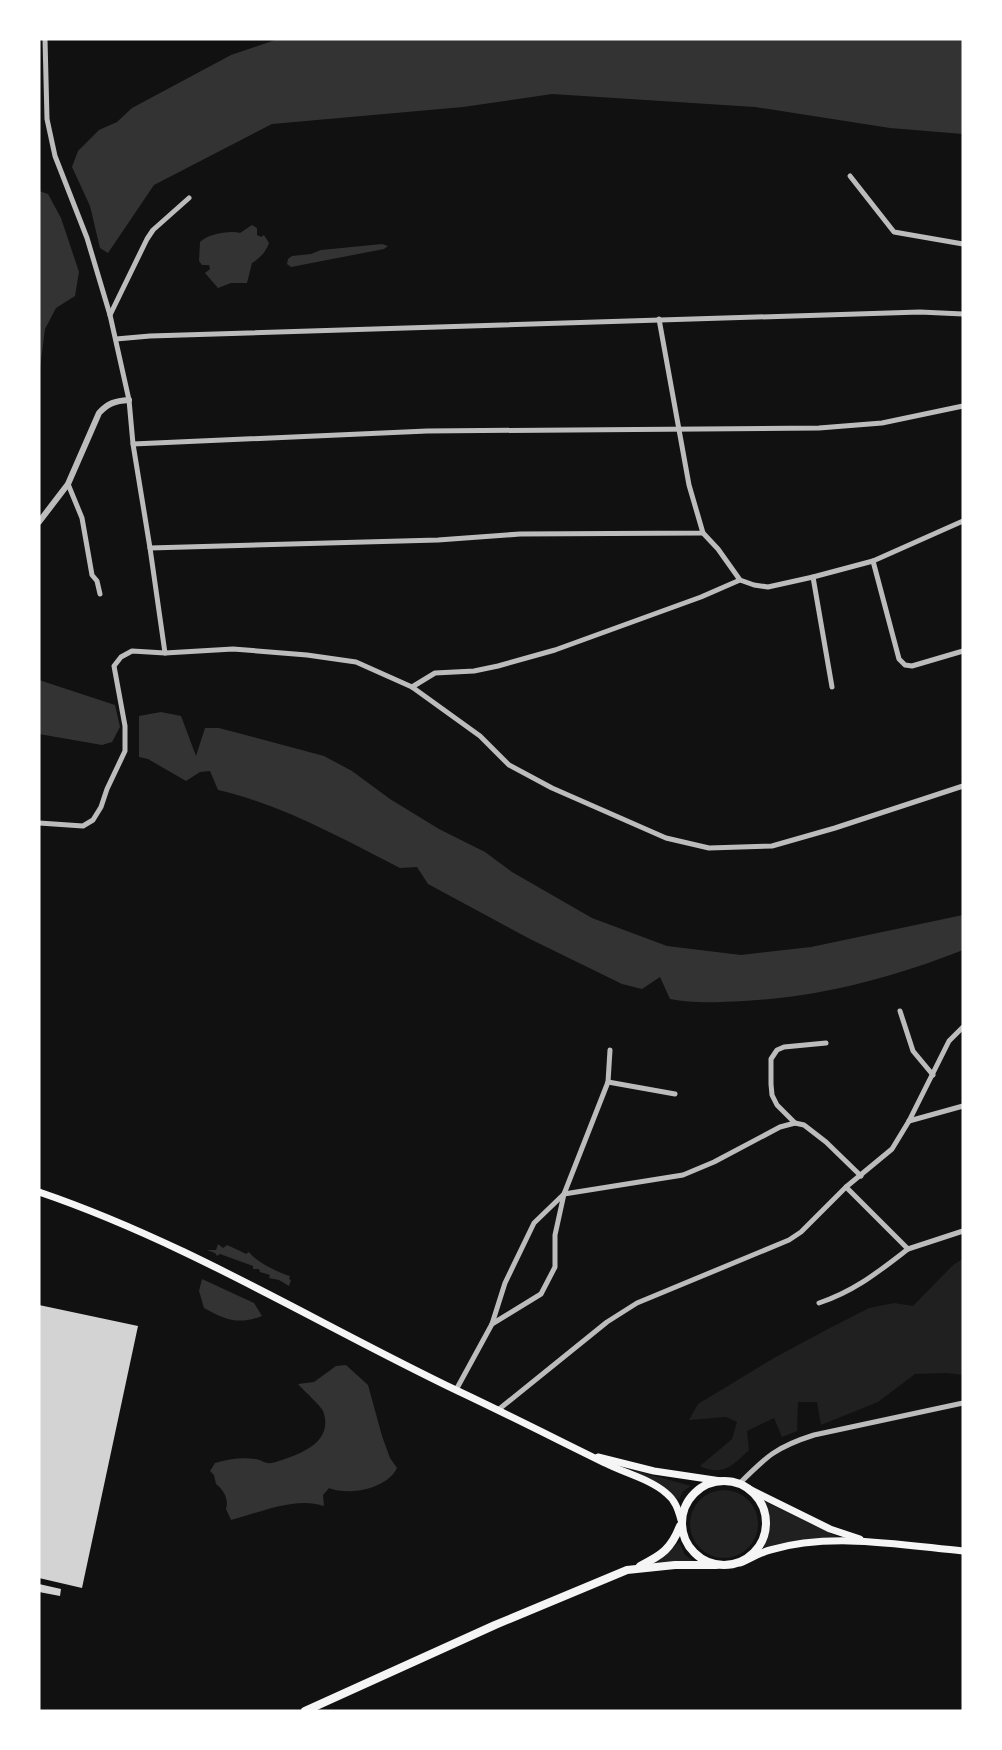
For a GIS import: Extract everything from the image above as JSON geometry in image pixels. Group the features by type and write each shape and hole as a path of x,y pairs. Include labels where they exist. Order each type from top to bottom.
{"main road":[{"path":"39,1192 118,1221 190,1253 456,1390 665,1492 678,1510 684,1540 703,1560 716,1565"},
{"path":"587,1454 654,1471 743,1486 830,1529 871,1542"},
{"path":"305,1711 495,1625 607,1578 637,1568 668,1549 674,1541 689,1499 709,1484 721,1481"},
{"path":"740,1563 758,1549 766,1528 766,1516 762,1505 756,1495 743,1486"},
{"path":"637,1568 697,1564 728,1566 768,1551 793,1545 871,1542 963,1551"}],"street":[{"path":"45,39 47,119 55,156 87,238 116,339 129,400 133,444 165,653"},
{"path":"850,176 894,232 963,244"},
{"path":"110,315 153,230 189,198"},
{"path":"116,339 659,319 920,312 963,314"},
{"path":"659,319 689,485 703,533 718,549 740,580 768,587 813,577 873,561 963,521"},
{"path":"39,522 68,484 99,413 106,405 114,401 129,400"},
{"path":"133,444 427,431 819,428 864,425 963,406"},
{"path":"68,484 82,518 92,575 97,581 100,594"},
{"path":"150,548 438,540 520,534 703,533"},
{"path":"873,561 897,649 904,665 912,666 963,651"},
{"path":"813,577 832,687"},
{"path":"412,687 435,673 498,666 555,650 701,597 740,580"},
{"path":"39,823 82,826 93,820 101,807 125,751 125,726 114,666 121,657 132,651 165,653 233,649 307,655 356,662 412,687 480,736 509,765 552,788 666,838 709,848 772,846 963,786"},
{"path":"900,1011 913,1051 933,1075"},
{"path":"498,1410 608,1322 637,1303 789,1240 801,1232 846,1187 892,1149 909,1121 949,1041 963,1027"},
{"path":"826,1043 784,1047 773,1054 771,1059 772,1095 783,1113 826,1142 861,1176"},
{"path":"492,1324 541,1294 555,1267 555,1235 564,1194 608,1082 610,1050"},
{"path":"608,1082 675,1094"},
{"path":"909,1121 963,1106"},
{"path":"456,1390 492,1324 505,1283 534,1223 564,1194 683,1174 714,1162 780,1127 795,1123"},
{"path":"846,1187 908,1249"},
{"path":"819,1303 851,1290 908,1249 963,1231"},
{"path":"743,1486 771,1453 793,1442 814,1435 963,1403"}],"shaded area":[{"path":"278,39 963,39 963,134 890,128 755,107 552,94 463,107 272,124 154,185 108,253 100,248 90,206 72,167 78,151 99,130 117,122 132,108 231,55"},
{"path":"39,191 48,194 61,218 79,272 75,296 56,308 45,329 39,376"},
{"path":"252,225 257,228 257,235 261,237 264,235 269,243 266,249 252,263 247,283 231,283 218,288 205,273 210,269 209,265 202,265 199,261 200,242 219,233 240,233"},
{"path":"382,244 388,246 384,249 291,267 287,264 288,259 292,256 311,254 321,250"},
{"path":"39,680 115,705 120,727 112,742 102,745 39,734"},
{"path":"161,712 181,716 196,756 205,728 219,728 324,756 352,771 390,799 439,829 485,852 512,872 592,918 667,946 741,955 811,947 963,915 963,950 883,977 800,995 716,1002 688,1002 670,999 660,977 642,989 622,984 530,939 428,884 417,867 400,868 289,813 218,790 210,771 200,772 186,781 148,759 139,757 139,716"},
{"path":"218,1244 223,1248 227,1245 246,1254 249,1252 256,1259 290,1276 289,1286 279,1280 269,1278 270,1275 260,1272 259,1269 253,1269 253,1266 220,1254 217,1256 207,1250 216,1250"},
{"path":"963,1259 963,1375 915,1374 878,1402 821,1425 817,1402 798,1402 797,1431 782,1437 774,1418 747,1431 749,1450 733,1465 721,1470 700,1466 732,1439 737,1422 726,1417 689,1420 698,1404 774,1358 869,1308 894,1303 913,1306 953,1265"},
{"path":"202,1279 254,1303 262,1316 239,1321 219,1316 204,1308 199,1291"},
{"path":"346,1365 368,1385 382,1436 390,1458 397,1468 392,1475 385,1481 367,1489 347,1491 329,1488 323,1495 324,1506 313,1503 289,1504 231,1520 226,1509 225,1495 216,1484 214,1475 210,1471 215,1463 245,1458 273,1463 291,1457 315,1444 324,1430 323,1411 298,1384 314,1382 336,1366"},
{"path":"633,1470 691,1486 682,1492 679,1500"},
{"path":"724,1490 737,1493 748,1500 755,1511 758,1524 755,1537 748,1548 737,1555 724,1558 711,1555 700,1548 693,1537 690,1524 693,1511 700,1500 711,1493"},
{"path":"764,1501 840,1538 762,1552 769,1534"},
{"path":"679,1542 685,1555 695,1562 653,1566"}],"building":[{"path":"39,1305 138,1326 82,1588 39,1578"},
{"path":"39,1584 61,1589 60,1596 39,1592"}]}
